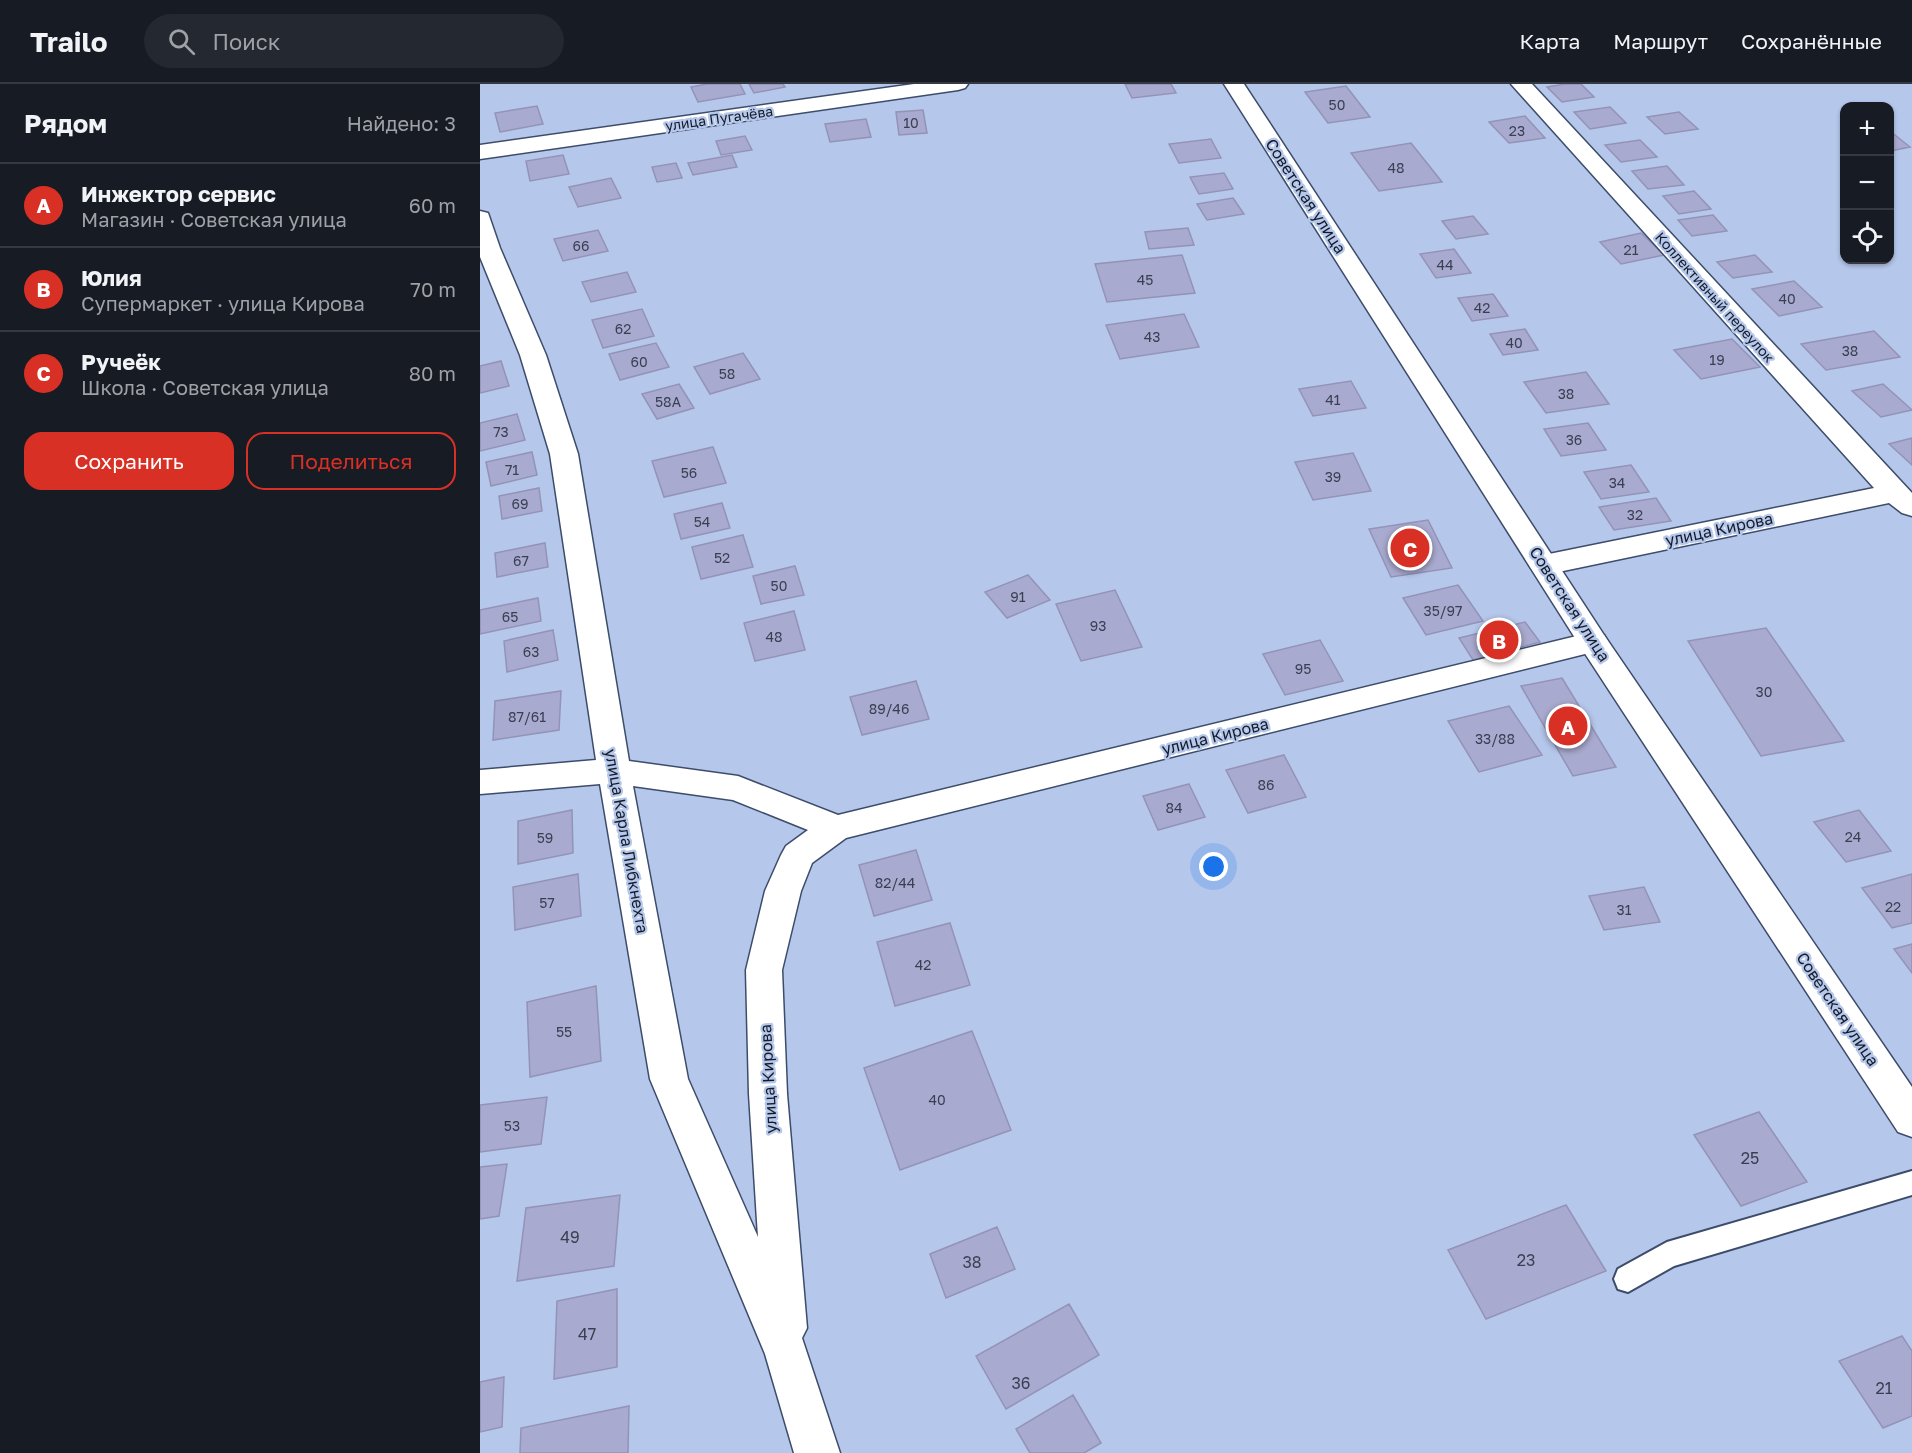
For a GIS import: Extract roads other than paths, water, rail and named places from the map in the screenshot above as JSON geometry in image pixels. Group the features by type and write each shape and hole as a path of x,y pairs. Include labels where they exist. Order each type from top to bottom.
{"street":[{"name":"улица Пугачёва","path":"480,152 958,84"},
{"name":"Советская улица","path":"1234,84 1593,642 1912,1120"},
{"name":"Коллективный переулок","path":"1521,84 1903,500"},
{"name":"улица Карла Либкнехта","path":"480,218 488,248 533,355 564,454 615,771 669,1079 787,1354 817,1453"},
{"name":"улица Кирова","path":"1544,565 1903,500"},
{"name":"улица Кирова","path":"787,1354 768,1094 764,970 783,891 798,855 836,828 1593,642"},
{"path":"480,782 615,771 738,788 836,828"}],"lane":[{"path":"1628,1279 1667,1255 1912,1183"}],"place":[{"name":"Ручеёк","path":"1410,548"},
{"name":"Юлия","path":"1499,640"},
{"name":"Инжектор сервис","path":"1568,726"}]}
